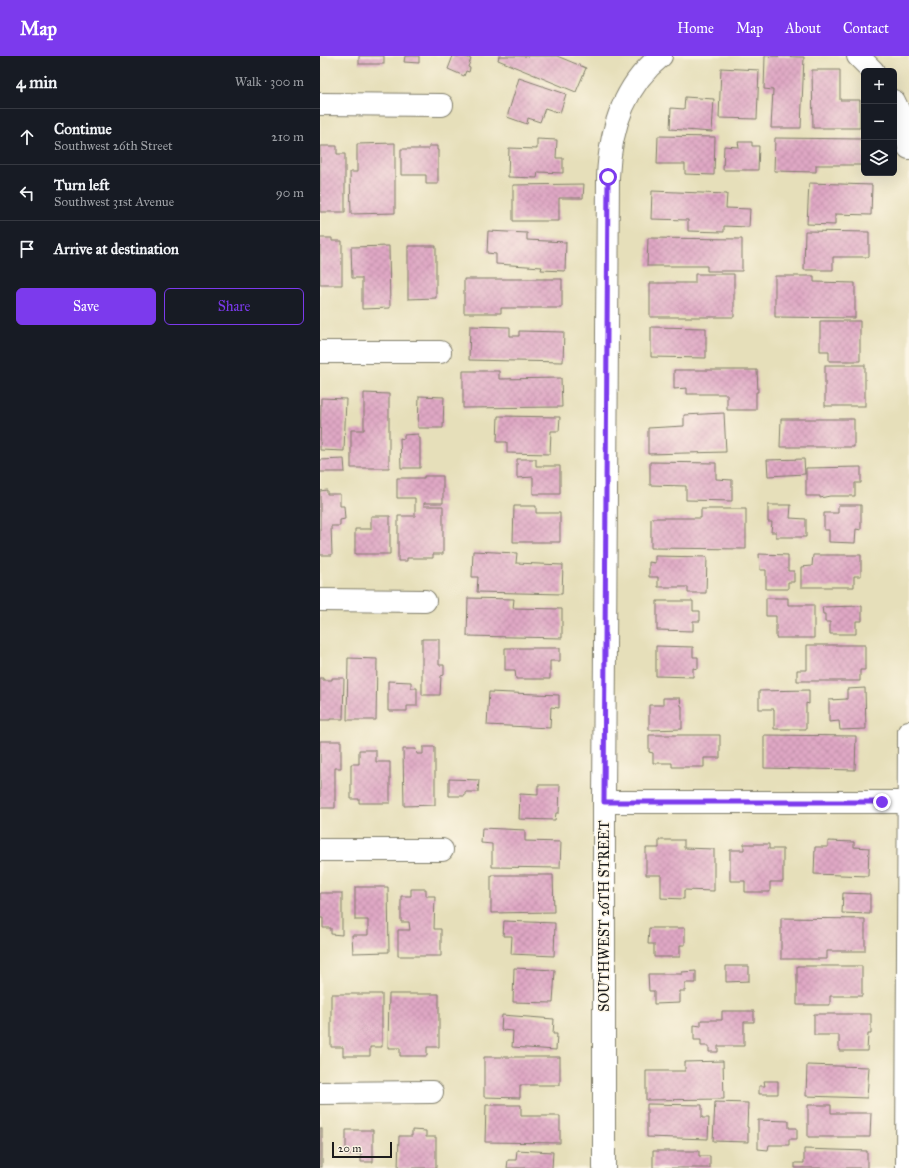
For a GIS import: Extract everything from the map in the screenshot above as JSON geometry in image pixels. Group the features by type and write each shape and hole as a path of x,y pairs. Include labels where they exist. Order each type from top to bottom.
{"street":[{"name":"SOUTHWEST 26TH STREET","path":"604,1168 604,802 609,159 615,126 628,94 638,79 661,56"},
{"path":"858,56 870,68"},
{"path":"320,104 442,105"},
{"path":"895,104 902,118 909,148"},
{"path":"320,352 440,352"},
{"path":"320,600 425,601"},
{"path":"907,1168 909,732"},
{"path":"604,802 909,802"},
{"path":"320,850 442,850"},
{"path":"320,1093 432,1092"}],"building":[{"path":"359,56 384,56 384,64 359,64"},
{"path":"405,56 419,56 419,63 404,62"},
{"path":"453,56 464,56 471,59 468,67 470,68 469,72 466,71 464,76 448,69"},
{"path":"499,56 557,56 586,68 576,92 498,60"},
{"path":"765,56 804,57 801,128 771,128 773,90 764,89"},
{"path":"721,68 759,70 757,119 719,118"},
{"path":"812,70 840,70 840,100 860,100 860,128 813,128"},
{"path":"519,78 566,94 560,113 545,108 540,122 528,118 527,124 507,117"},
{"path":"685,97 714,99 712,132 670,129 671,108 684,109"},
{"path":"658,136 715,137 714,175 685,174 685,164 657,164"},
{"path":"775,138 861,139 861,165 816,165 816,172 774,171"},
{"path":"537,139 557,140 556,158 563,158 563,173 538,172 537,178 508,177 509,148 537,149"},
{"path":"738,142 752,142 752,146 759,146 758,170 723,170 724,146 739,147"},
{"path":"395,143 395,213 351,214 350,172 357,172 357,144"},
{"path":"320,146 337,146 337,154 345,154 345,212 320,212"},
{"path":"429,146 437,146 438,150 438,184 426,184 426,175 401,175 401,149 429,149"},
{"path":"809,183 872,185 871,215 835,214 835,225 807,224"},
{"path":"584,184 583,198 559,198 559,221 513,221 513,185"},
{"path":"652,191 727,194 726,208 750,209 749,227 724,226 724,232 688,231 688,220 651,219"},
{"path":"488,231 527,233 527,240 566,242 565,271 541,270 542,267 496,264 496,254 487,253"},
{"path":"805,231 869,232 869,257 833,257 833,270 804,270"},
{"path":"320,238 332,238 332,241 342,241 342,285 320,285"},
{"path":"648,238 742,239 742,271 707,271 707,266 647,266"},
{"path":"389,246 390,308 362,309 362,278 352,278 351,247"},
{"path":"408,246 436,246 436,298 408,299"},
{"path":"695,274 734,274 734,317 650,317 650,283 695,283"},
{"path":"775,276 814,276 814,282 855,283 855,318 775,317"},
{"path":"464,279 562,279 562,308 501,308 501,313 464,313"},
{"path":"820,321 860,321 860,361 829,361 829,351 820,351"},
{"path":"470,326 510,327 510,336 519,336 519,331 564,332 563,362 469,360"},
{"path":"651,327 706,328 706,358 651,357"},
{"path":"825,365 865,365 865,406 825,406"},
{"path":"674,370 757,370 758,392 756,392 756,410 727,410 727,394 687,394 687,388 674,389"},
{"path":"463,371 499,371 499,379 561,378 562,407 463,408"},
{"path":"364,393 389,394 389,468 351,468 351,430 364,430"},
{"path":"419,396 444,397 443,428 418,428"},
{"path":"321,398 346,399 344,451 320,450"},
{"path":"724,413 726,452 648,454 648,428 684,426 684,415"},
{"path":"498,416 560,417 559,431 551,431 550,454 507,453 507,442 497,442"},
{"path":"781,419 854,419 854,447 780,447"},
{"path":"418,434 418,438 420,438 420,468 401,468 400,438 404,439 404,435"},
{"path":"344,459 345,472 320,472 320,460"},
{"path":"517,459 536,459 536,466 560,466 560,494 533,494 533,477 517,478"},
{"path":"804,459 805,474 768,476 767,460"},
{"path":"650,462 716,463 716,479 732,480 732,501 686,500 686,486 650,485"},
{"path":"861,467 861,483 855,483 855,496 830,496 820,498 820,496 806,496 806,468"},
{"path":"424,476 443,476 443,503 424,503 424,506 443,506 443,554 433,554 433,558 407,558 407,561 398,561 398,516 415,516 415,498 397,498 397,478 424,478"},
{"path":"327,490 327,494 340,494 340,506 344,506 345,519 340,520 340,526 331,526 332,555 320,555 320,491"},
{"path":"768,505 791,505 790,518 806,519 806,537 776,537 776,532 771,532 772,522 768,522"},
{"path":"838,505 861,505 861,530 856,529 855,543 829,542 829,530 824,530 824,513 838,513"},
{"path":"514,506 536,506 536,513 560,513 560,542 513,542"},
{"path":"701,509 746,509 746,549 651,548 651,518 701,518"},
{"path":"371,516 390,516 390,554 355,554 355,529 371,529"},
{"path":"473,551 517,553 516,563 563,565 562,594 477,592 478,577 472,577"},
{"path":"759,554 788,555 788,571 794,571 794,582 788,582 788,589 766,589 766,570 760,570"},
{"path":"813,555 861,555 861,576 854,576 854,587 801,587 801,567 812,566"},
{"path":"655,556 707,557 706,593 688,593 688,587 658,587 658,577 649,577 649,562 655,563"},
{"path":"468,598 514,599 513,608 562,609 562,638 467,636"},
{"path":"766,598 788,598 788,605 814,605 814,638 776,638 776,616 766,616"},
{"path":"657,601 693,601 693,611 700,611 700,621 693,621 693,631 657,630"},
{"path":"862,606 862,621 856,621 856,634 830,634 830,622 825,622 825,614 823,614 822,607"},
{"path":"422,639 439,639 439,665 444,665 444,675 441,676 440,695 422,695"},
{"path":"807,645 865,645 865,670 860,670 860,681 797,681 797,670 807,670"},
{"path":"656,646 693,647 693,657 698,657 698,669 693,668 693,677 656,676"},
{"path":"505,648 560,648 560,661 550,661 550,679 516,679 515,670 505,670"},
{"path":"348,658 377,659 376,720 347,720"},
{"path":"320,678 323,678 323,680 332,680 332,678 344,678 343,719 320,720"},
{"path":"388,681 411,682 411,688 417,688 417,706 407,706 407,711 388,711"},
{"path":"865,688 866,729 840,730 839,721 829,722 829,700 847,699 847,689"},
{"path":"809,690 809,704 806,703 806,729 774,729 774,709 759,709 759,691"},
{"path":"489,692 559,695 559,708 551,707 550,728 487,725"},
{"path":"663,698 680,698 682,706 682,729 649,730 649,705 663,705"},
{"path":"649,735 720,735 720,758 704,758 704,767 672,767 672,763 653,763 653,753 649,752"},
{"path":"764,735 856,736 855,770 764,768"},
{"path":"320,741 341,741 341,768 335,768 335,808 320,808"},
{"path":"423,747 435,747 435,805 404,806 403,749 416,749 417,754 423,754"},
{"path":"359,750 376,750 376,762 390,762 390,803 359,803 359,799 351,799 351,764 359,764"},
{"path":"449,779 479,780 478,792 465,792 465,796 449,796"},
{"path":"538,785 560,785 559,813 556,813 555,820 519,819 520,794 538,795"},
{"path":"482,828 525,830 525,841 561,842 560,868 492,867 492,844 481,843"},
{"path":"659,840 684,840 684,848 714,849 714,891 684,890 684,899 661,898 661,875 646,875 646,848 659,848"},
{"path":"828,841 854,842 854,847 869,848 868,876 814,874 815,847 828,847"},
{"path":"744,844 769,844 769,849 783,849 783,882 770,882 770,892 745,892 745,881 730,881 730,850 744,850"},
{"path":"491,875 553,875 554,912 491,913"},
{"path":"355,887 388,887 389,952 353,953 352,935 368,935 368,920 355,920"},
{"path":"411,889 426,889 426,896 435,896 434,929 441,929 441,956 398,956 398,930 410,930 409,922 401,922 401,896 411,896"},
{"path":"320,893 342,893 342,935 331,934 331,928 323,928 323,918 320,918"},
{"path":"843,893 870,894 870,914 842,913"},
{"path":"781,918 865,919 865,951 827,951 827,959 781,959"},
{"path":"504,921 555,923 554,956 511,954 512,936 503,936"},
{"path":"649,928 685,928 685,945 680,945 680,957 654,957 654,944 648,944"},
{"path":"726,966 749,966 749,981 726,982"},
{"path":"797,966 862,966 862,996 830,996 830,1005 797,1005"},
{"path":"514,968 555,970 553,1003 513,1002"},
{"path":"696,971 696,983 685,983 685,991 680,991 680,1003 654,1004 654,991 649,991 648,974 682,974 682,972"},
{"path":"331,994 382,994 382,1047 370,1047 370,1056 343,1056 343,1047 331,1047"},
{"path":"389,994 439,994 439,1047 427,1047 427,1056 400,1056 400,1048 388,1048"},
{"path":"722,1011 754,1011 754,1022 744,1022 744,1046 718,1046 718,1052 709,1052 709,1046 701,1046 701,1040 694,1040 694,1025 701,1026 701,1020 722,1020"},
{"path":"814,1014 871,1014 871,1034 868,1034 867,1051 839,1051 839,1035 814,1035"},
{"path":"502,1015 554,1019 553,1034 557,1034 556,1050 512,1047 513,1031 501,1030"},
{"path":"484,1057 560,1057 560,1085 520,1085 520,1098 484,1097"},
{"path":"723,1061 724,1099 646,1100 646,1071 685,1071 685,1062"},
{"path":"807,1065 869,1067 867,1098 806,1096"},
{"path":"764,1081 778,1081 778,1094 759,1094 759,1086 765,1086"},
{"path":"715,1102 748,1103 748,1142 713,1141"},
{"path":"647,1104 702,1105 702,1118 709,1118 708,1139 647,1137"},
{"path":"486,1105 521,1105 521,1116 560,1116 560,1143 485,1142"},
{"path":"808,1105 831,1105 831,1113 871,1113 870,1137 808,1137"},
{"path":"758,1120 789,1121 789,1128 797,1128 797,1139 789,1139 789,1145 769,1145 768,1150 758,1149"},
{"path":"320,1129 322,1129 322,1167 320,1167"},
{"path":"346,1130 373,1130 373,1162 361,1162 361,1154 346,1154"},
{"path":"412,1130 426,1131 426,1137 436,1137 436,1168 398,1168 399,1136 412,1136"},
{"path":"804,1149 867,1151 867,1168 795,1168 795,1163 804,1163"},
{"path":"517,1150 553,1152 552,1168 507,1168 508,1160 516,1160"},
{"path":"653,1151 699,1151 699,1156 710,1156 710,1168 653,1168"}],"route":[{"path":"608,177 604,802 882,802"}]}
